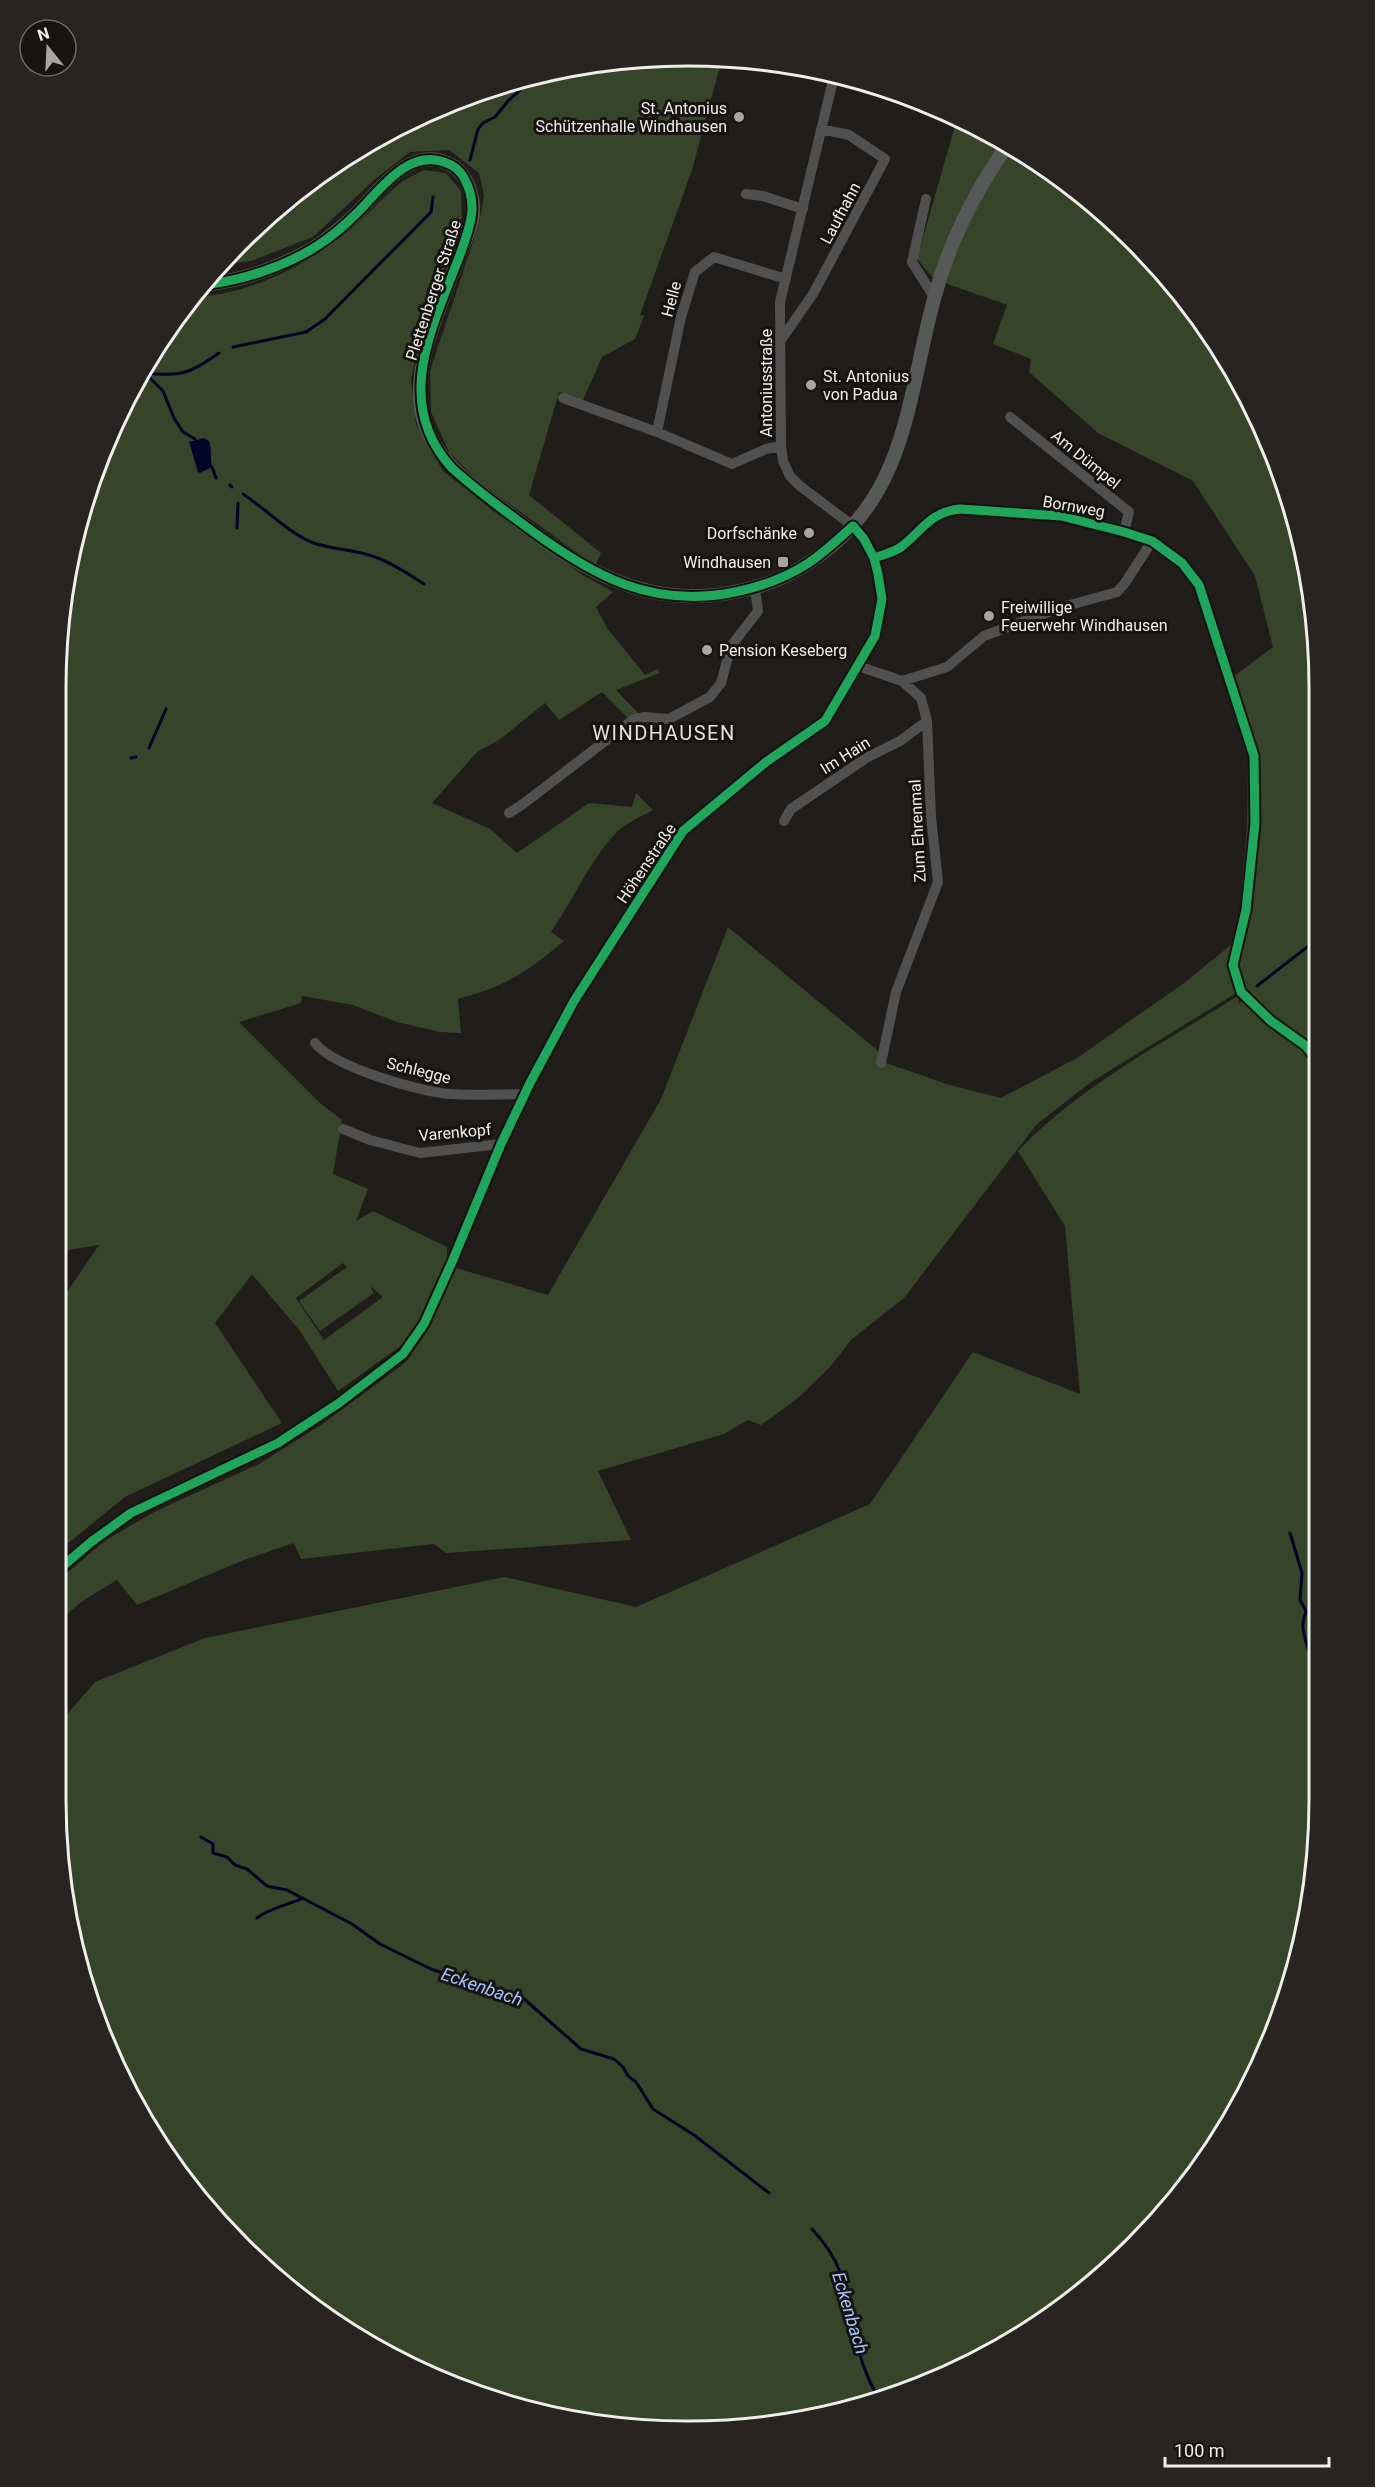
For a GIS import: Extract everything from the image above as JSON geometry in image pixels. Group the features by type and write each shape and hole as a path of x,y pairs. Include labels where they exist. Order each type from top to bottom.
{"main road":[{"name":"Plettenberger Straße","path":"217,282 270,268 316,246 334,234 407,165 428,160 451,164 459,171 472,196 472,221 431,334 420,389 425,423 441,455 464,479 520,522 560,552 602,576 630,587 680,597 710,597 755,588 808,564 853,526 879,489 892,467 901,438 934,297 948,256 965,220 1003,152"}],"street":[{"name":"Antoniusstraße","path":"832,83 780,302 781,446 783,461 790,476 853,526"},
{"name":"Laufhahn","path":"780,340 813,294 885,159 849,135 821,129"},
{"path":"746,194 763,196 803,209"},
{"path":"926,199 912,262 934,297"},
{"name":"Helle","path":"657,432 681,316 694,272 714,257 786,279"},
{"path":"563,398 657,432 732,464 766,449 781,446"},
{"name":"Am Dümpel","path":"1010,417 1129,512 1124,532"},
{"name":"Bornweg","path":"874,558 899,548 926,523 944,511 960,509 1061,516 1124,532 1152,541 1182,563 1198,585 1218,647"},
{"name":"Höhenstraße","path":"66,1563 130,1513 278,1443 339,1403 403,1354 424,1324 501,1144 574,1001 683,831 766,762 825,721 875,636 882,599 874,558 864,539 853,526"},
{"path":"902,681 947,667 984,636 1059,608 1096,600 1117,592 1152,541"},
{"path":"509,813 634,719 645,717 669,719 710,697 721,683 731,646 758,611 755,588"},
{"name":"Zum Ehrenmal","path":"858,666 902,681 921,698 927,721 931,816 938,882 896,993 881,1063"},
{"name":"Im Hain","path":"784,821 791,809 866,758 900,741 927,721"},
{"name":"Schlegge","path":"315,1043 322,1053 361,1070 411,1087 450,1094 525,1095"},
{"name":"Varenkopf","path":"343,1129 370,1140 420,1153 501,1144"}],"green space":[{"path":"647,67 720,67 692,170 640,315 644,316 635,339 602,357 583,400 559,392 529,495 601,553 595,566 478,481 449,452 431,412 430,371 479,224 484,195 479,173 449,150 410,152 374,180 313,237 251,261 234,263 278,220 309,194 377,149 450,113 527,87 606,71"},
{"path":"955,127 998,149 1066,194 1127,248 1155,278 1204,342 1226,377 1262,450 1288,527 1304,606 1309,688 1309,1800 1304,1881 1288,1960 1276,1999 1262,2037 1226,2110 1181,2178 1155,2209 1127,2239 1066,2293 998,2338 962,2357 925,2374 848,2400 769,2416 728,2420 647,2420 606,2416 527,2400 488,2388 450,2374 377,2338 309,2293 278,2267 248,2239 194,2178 149,2110 130,2074 113,2037 87,1960 71,1881 67,1840 66,1715 95,1682 205,1638 505,1577 636,1607 870,1504 973,1352 1080,1394 1065,1226 1018,1151 1068,1106 1123,1067 1238,996 1239,1004 1248,995 1244,991 1238,992 1091,1082 1036,1125 904,1298 852,1339 830,1367 798,1398 761,1425 748,1420 724,1434 598,1471 631,1540 446,1553 434,1544 301,1559 294,1543 244,1560 137,1605 117,1580 84,1600 66,1615 66,1574 106,1540 154,1512 259,1464 321,1425 406,1362 428,1330 456,1268 548,1295 661,1099 728,927 876,1049 883,1062 950,1085 1001,1098 1077,1058 1184,983 1237,940 1247,828 1248,758 1225,683 1273,647 1255,576 1193,481 1098,433 1029,372 1031,359 993,344 1007,305 934,279 917,259"},
{"path":"424,170 446,173 461,191 462,224 426,317 411,379 416,424 443,471 497,514 581,574 613,592 596,607 607,628 645,675 657,669 660,673 616,690 640,715 628,718 602,692 559,720 545,703 499,740 477,752 432,803 490,829 517,853 589,803 632,807 636,793 653,810 627,824 605,845 551,932 564,941 515,977 489,989 458,999 461,1033 440,1032 397,1022 353,1005 302,996 301,1003 239,1022 320,1103 342,1120 333,1174 368,1189 356,1221 373,1211 447,1247 447,1261 425,1323 413,1337 338,1391 300,1331 252,1274 215,1323 282,1423 125,1497 66,1545 66,1293 99,1245 66,1250 67,647 71,606 87,527 113,450 130,413 171,342 205,296 254,285 293,268 345,234 400,183","holes":["343,1263 347,1267 299,1301 320,1331 374,1293 370,1286 383,1297 324,1340 296,1298"]}],"water":[{"path":"204,438 210,444 212,467 200,473 189,442"}],"waterway":[{"path":"470,160 478,129 483,123 495,117 522,89"},
{"path":"233,347 306,332 325,319 431,212 433,197"},
{"path":"151,373 185,372 219,353"},
{"path":"149,377 163,391 174,418 183,432 195,439"},
{"path":"212,467 216,478"},
{"path":"243,494 293,532 311,542 375,557 424,584"},
{"path":"237,528 238,503"},
{"path":"149,748 166,709"},
{"path":"131,758 136,757"},
{"path":"1257,986 1309,946"},
{"path":"1290,1533 1302,1573 1300,1600 1306,1611 1303,1629 1309,1651"},
{"name":"Eckenbach","path":"201,1837 213,1844 213,1853 227,1857 235,1865 247,1869 267,1886 287,1890 352,1924 380,1944 431,1969 478,1985 511,1992 523,1998 581,2049 614,2059 636,2082 653,2109 694,2135 769,2193"},
{"path":"257,1918 273,1909 303,1898"},
{"name":"Eckenbach","path":"812,2229 838,2266 850,2322 861,2359 875,2392"}],"cycle path":[{"path":"66,1563 131,1513 278,1443 339,1403 403,1354 424,1324 501,1144 530,1083 574,1001 683,831 766,762 825,721 875,636 882,599 874,558 864,539 853,526 825,551 790,574 735,592 705,596 677,596 650,592 625,584 576,561 509,514 452,468 434,443 424,417 421,390 430,335 472,215 471,197 464,178 456,168 444,162 430,160 406,167 384,184 342,227 304,254 262,272 216,283"},
{"path":"874,558 901,547 927,523 941,514 960,509 1061,516 1152,541 1182,563 1199,585 1254,756 1255,823 1246,910 1233,965 1241,992 1271,1021 1309,1050"}],"place":[{"name":"St. Antonius Schützenhalle Windhausen","path":"739,117"},
{"name":"St. Antonius von Padua","path":"811,385"},
{"name":"Dorfschänke","path":"809,533"},
{"name":"Windhausen","path":"783,562"},
{"name":"Freiwillige Feuerwehr Windhausen","path":"989,616"},
{"name":"Pension Keseberg","path":"707,650"}],"district":[{"name":"WINDHAUSEN","path":"664,733"}]}
